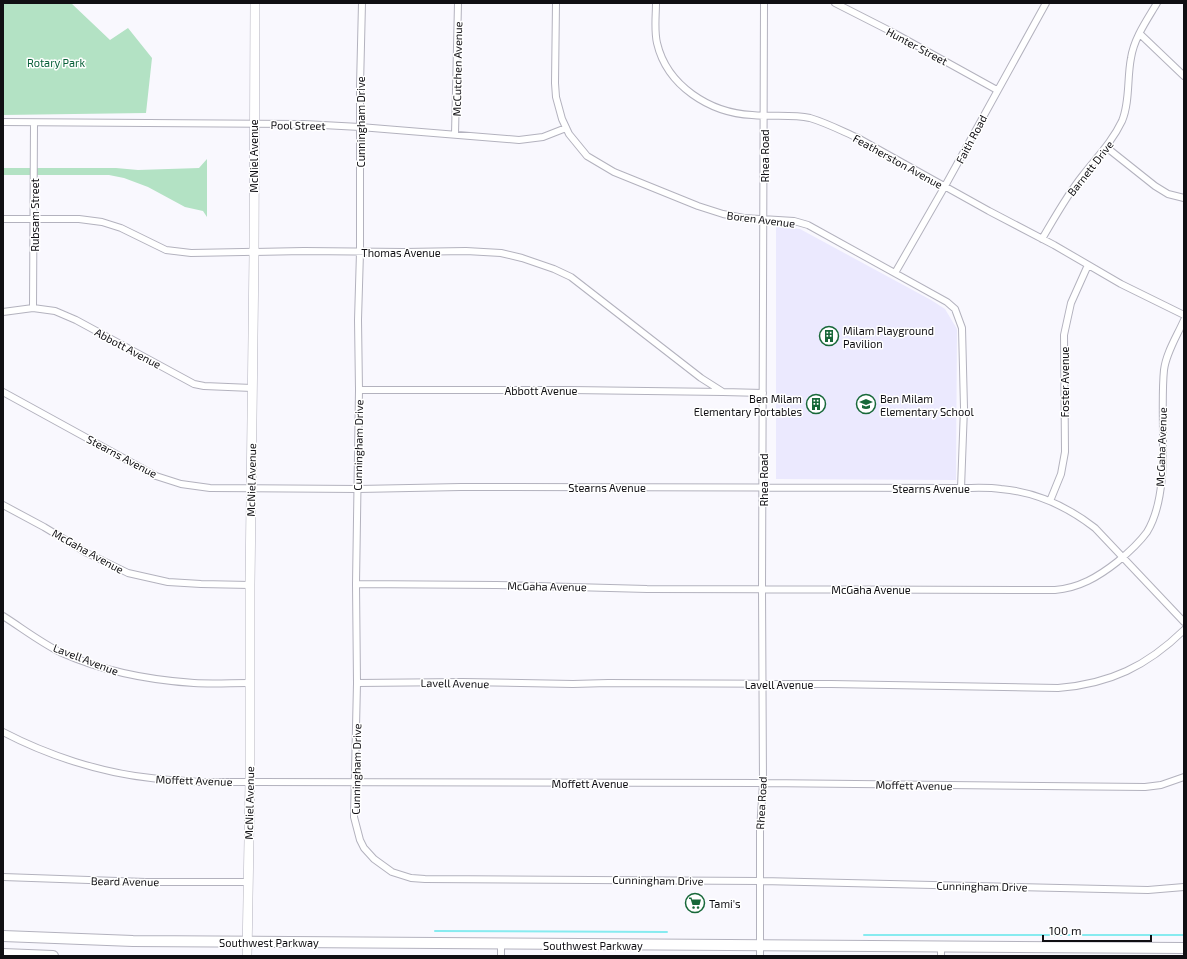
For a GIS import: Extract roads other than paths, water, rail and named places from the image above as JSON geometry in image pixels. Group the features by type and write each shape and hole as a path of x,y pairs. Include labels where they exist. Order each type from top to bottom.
{"main road":[{"name":"Southwest Parkway","path":"3,936 134,941 501,944 760,951 1134,952 1184,948"},
{"path":"3,954 53,956"}],"street":[{"name":"McNiel Avenue","path":"247,956 250,782 249,683 254,253 254,3"},
{"name":"Cunningham Drive","path":"362,3 356,584 357,683 354,817 360,840 364,848 374,860 392,872 411,878 425,879 759,881 1148,890 1184,887"},
{"name":"McCutchen Avenue","path":"455,134 458,3"},
{"name":"Boren Avenue","path":"556,3 555,83 558,109 566,128 587,156 614,172 698,206 723,214 744,218 794,221 808,225 947,302 955,309 962,328 964,408 961,488"},
{"name":"Featherston Avenue","path":"656,3 657,44 669,70 686,91 701,101 738,114 803,117 835,127 1122,284 1184,314"},
{"name":"Rhea Road","path":"760,951 759,881 763,783 762,589 764,3"},
{"name":"Hunter Street","path":"835,3 894,33 997,90"},
{"name":"Faith Road","path":"896,273 1046,3"},
{"name":"Barnett Drive","path":"1042,239 1068,194 1106,148 1115,134 1125,111 1131,57 1134,45 1157,3"},
{"path":"1140,34 1184,76"},
{"name":"Pool Street","path":"3,122 253,125 304,124 511,139 532,139 543,137 566,128"},
{"name":"Rubsam Street","path":"33,308 34,122"},
{"path":"1106,148 1154,186 1168,194 1184,198"},
{"name":"Thomas Avenue","path":"3,219 79,219 102,222 121,228 166,250 191,253 304,251 466,251 501,253 522,258 554,269 571,277 700,378 723,392 763,393"},
{"name":"Foster Avenue","path":"1050,501 1061,474 1065,452 1064,335 1071,304 1088,265"},
{"name":"Abbott Avenue","path":"3,312 33,308 55,311 76,320 194,384 204,386 252,388"},
{"name":"McGaha Avenue","path":"356,584 762,589 1059,590 1074,587 1092,580 1105,572 1137,544 1147,532 1158,505 1162,474 1164,369 1171,348 1184,320"},
{"name":"Abbott Avenue","path":"359,390 723,392"},
{"name":"Stearns Avenue","path":"3,392 156,476 182,484 203,487 358,489 461,487 1000,488 1050,501 1085,520 1095,528 1184,622"},
{"name":"McGaha Avenue","path":"3,505 44,527 87,553 128,573 168,582 250,585"},
{"name":"Lavell Avenue","path":"3,616 41,642 61,652 114,672 148,678 195,683 249,683"},
{"name":"Lavell Avenue","path":"357,683 462,682 1074,687 1110,678 1140,664 1155,655 1184,630"},
{"name":"Moffett Avenue","path":"3,732 23,742 60,756 108,770 150,778 200,782 763,783 1145,787 1161,785 1184,777"},
{"name":"Beard Avenue","path":"3,877 146,882 248,882"},
{"path":"501,944 501,956"}],"waterway":[{"path":"435,931 667,932"},
{"path":"864,935 1184,935"}],"place":[{"name":"Milam Playground Pavilion","path":"829,336"},
{"name":"Ben Milam Elementary Portables","path":"816,404"},
{"name":"Ben Milam Elementary School","path":"866,404"},
{"name":"Tami's","path":"695,903"}],"park label":[{"name":"Rotary Park","path":"56,62"}]}
